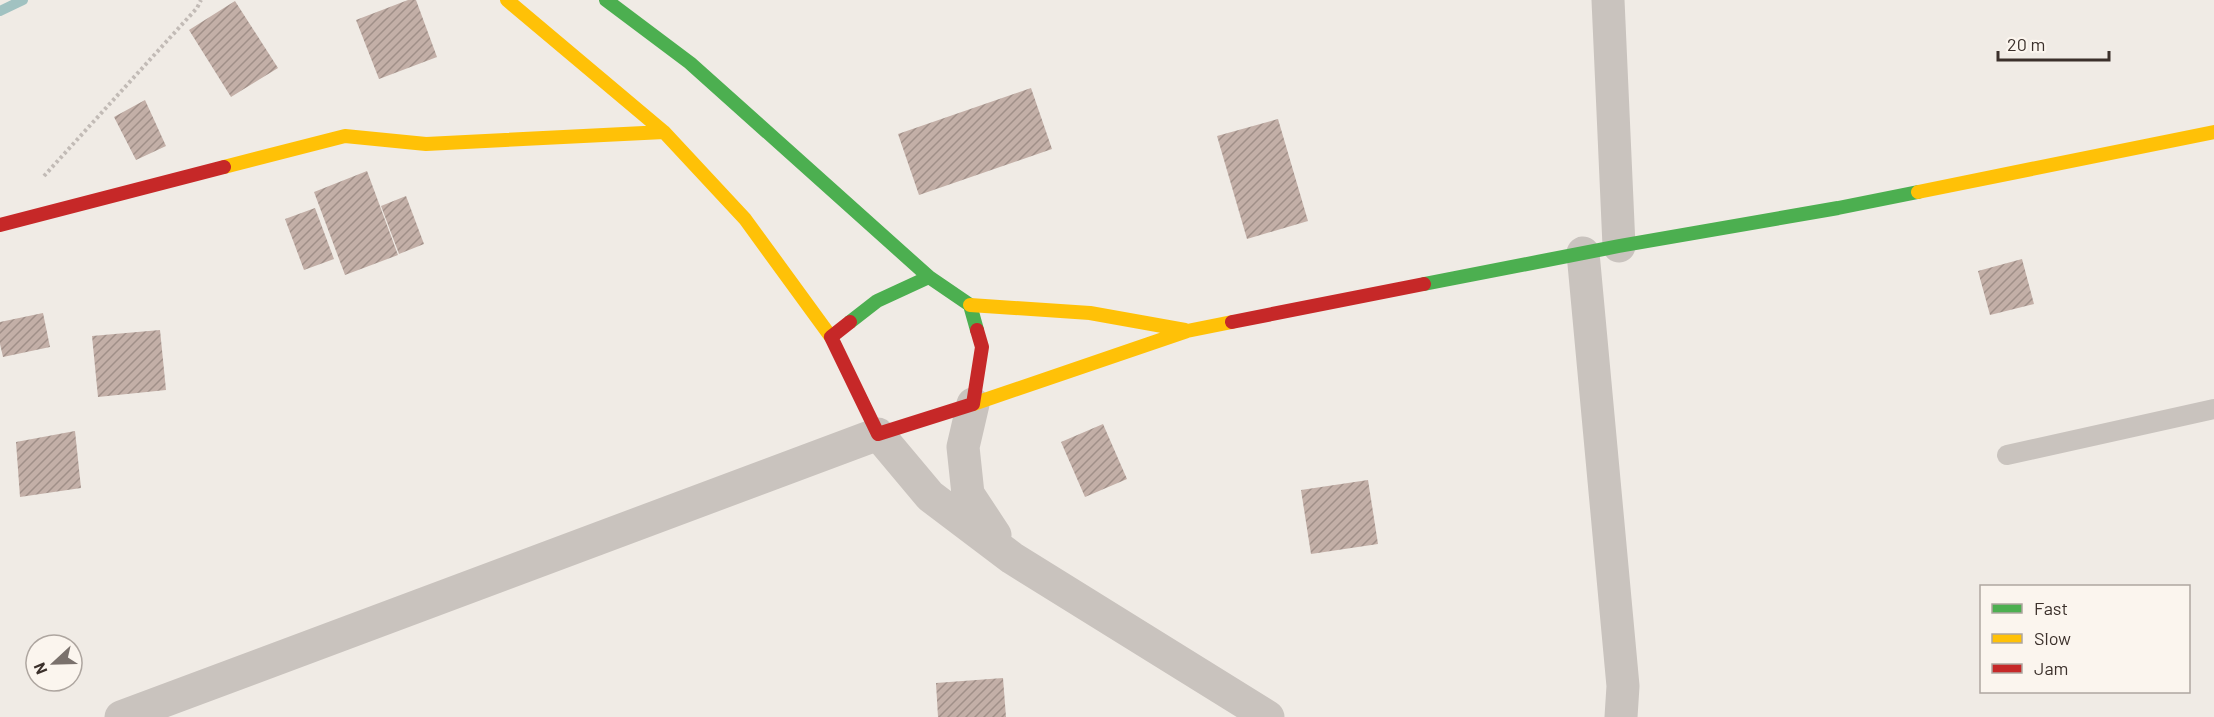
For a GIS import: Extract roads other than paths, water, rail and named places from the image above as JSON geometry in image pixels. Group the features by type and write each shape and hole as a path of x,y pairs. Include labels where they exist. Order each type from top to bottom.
{"street":[{"path":"507,0 664,132 745,219 831,337 878,434 930,496 1012,558 1268,717"},
{"path":"606,0 690,63 929,277 970,304 1090,313 1187,330"},
{"path":"1608,0 1619,246"},
{"path":"0,225 345,136 426,144 664,132"},
{"path":"121,717 878,434 973,405 1187,330 1619,246 1849,205 2214,132"},
{"path":"1583,253 1623,686 1621,717"},
{"path":"831,337 877,301 929,277"},
{"path":"970,304 982,347 973,405 963,447 968,494 1012,558"}],"lane":[{"path":"2007,455 2214,409"}],"waterway":[{"path":"0,11 23,0"}]}
